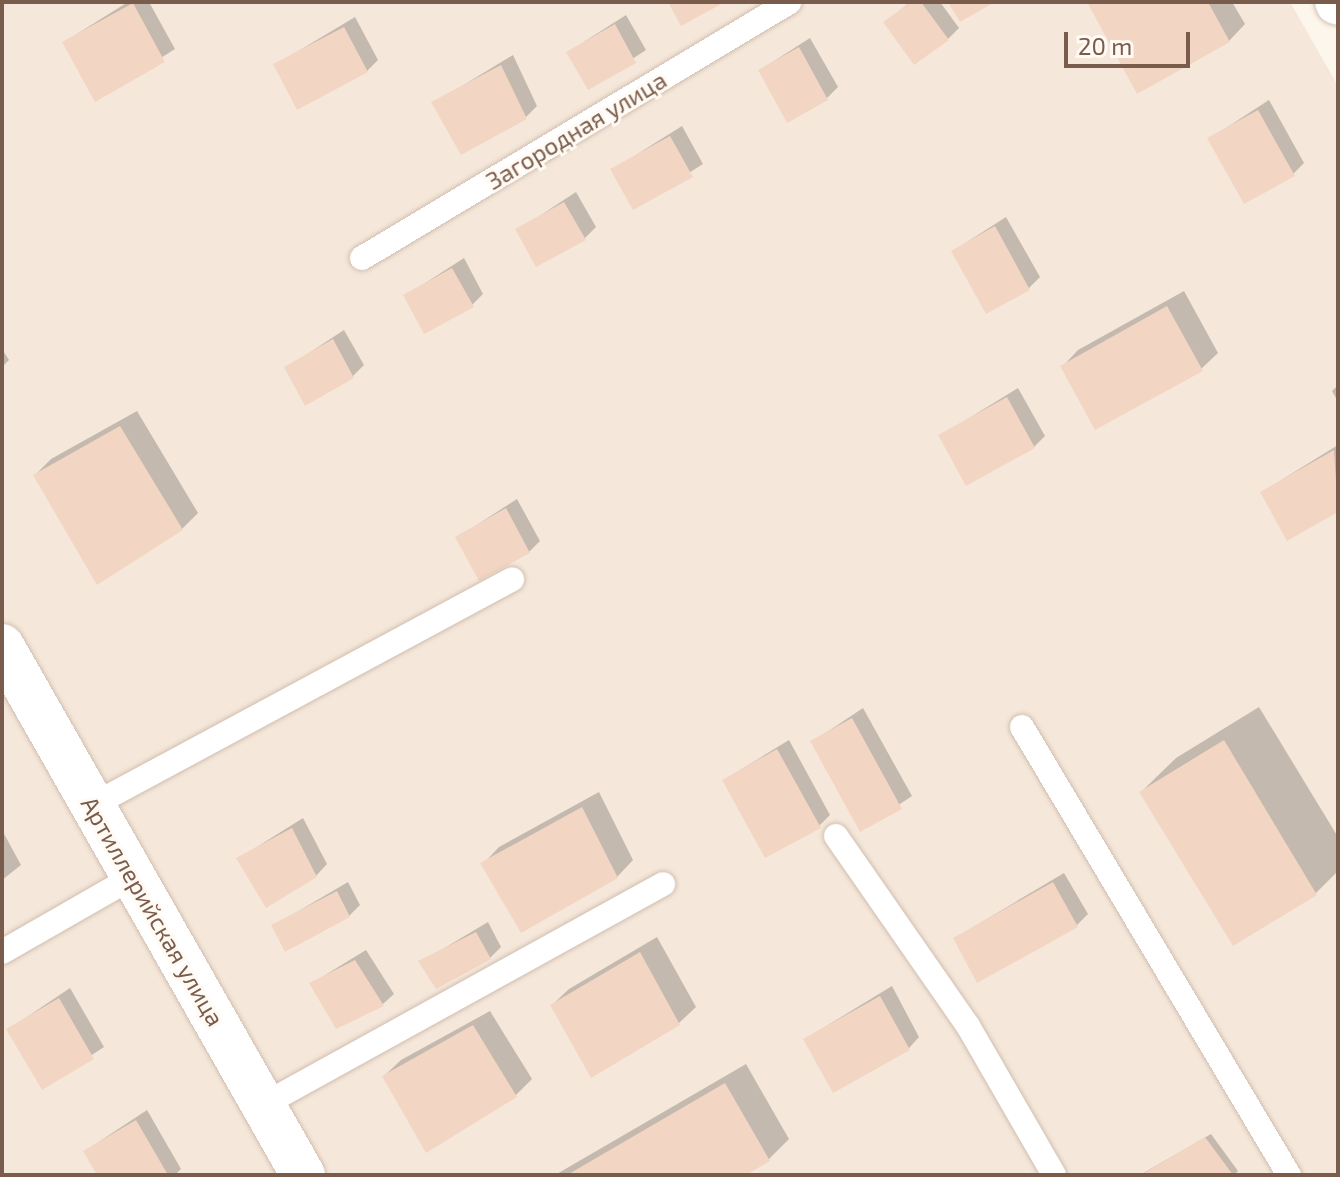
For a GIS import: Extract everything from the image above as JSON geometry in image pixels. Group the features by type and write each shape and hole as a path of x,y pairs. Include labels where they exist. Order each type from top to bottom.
{"street":[{"name":"Артиллерийская улица","path":"2,646 303,1175"}],"lane":[{"name":"Загородная улица","path":"362,258 789,2"},
{"path":"93,805 512,579"},
{"path":"1022,727 1289,1175"},
{"path":"836,836 968,1026 1054,1175"},
{"path":"2,952 133,877"},
{"path":"263,1105 663,884"}],"shaded area":[{"path":"2,2 1290,2 1338,86 1338,1175 2,1175"}],"building":[{"path":"668,2 725,2 681,26"},
{"path":"911,2 921,2 949,40 914,65 883,22"},
{"path":"948,2 995,2 960,22"},
{"path":"1087,2 1208,2 1230,42 1137,94"},
{"path":"133,3 165,62 95,102 62,42"},
{"path":"615,24 636,63 588,90 566,52"},
{"path":"344,27 368,72 297,110 273,64"},
{"path":"799,47 828,100 787,123 758,70"},
{"path":"501,65 527,119 461,155 431,102"},
{"path":"1258,110 1295,176 1244,204 1207,138"},
{"path":"670,136 693,177 633,210 610,169"},
{"path":"564,202 586,240 536,267 515,229"},
{"path":"995,226 1030,290 986,314 951,251"},
{"path":"452,268 474,307 424,334 403,295"},
{"path":"1167,306 1203,371 1095,430 1060,366"},
{"path":"333,339 354,378 305,406 284,367"},
{"path":"1007,397 1035,448 966,486 938,435"},
{"path":"120,426 183,530 97,585 33,475"},
{"path":"1334,450 1338,512 1287,541 1260,492"},
{"path":"506,508 530,553 479,581 455,537"},
{"path":"852,718 902,809 860,832 810,741"},
{"path":"1224,740 1317,895 1233,946 1139,792"},
{"path":"777,749 821,828 765,858 722,780"},
{"path":"582,807 618,878 521,933 480,863"},
{"path":"292,828 317,877 266,908 236,858"},
{"path":"1053,882 1078,927 977,983 953,938"},
{"path":"337,891 350,917 285,952 271,925"},
{"path":"476,932 491,959 436,989 418,961"},
{"path":"640,952 680,1025 591,1078 550,1005"},
{"path":"355,960 384,1006 336,1029 309,983"},
{"path":"880,996 910,1050 833,1093 803,1039"},
{"path":"59,998 94,1059 42,1090 6,1029"},
{"path":"473,1025 517,1097 426,1153 382,1076"},
{"path":"725,1083 770,1161 746,1175 567,1175"},
{"path":"136,1120 168,1175 97,1175 83,1151"},
{"path":"1205,1137 1233,1175 1141,1175"}]}
